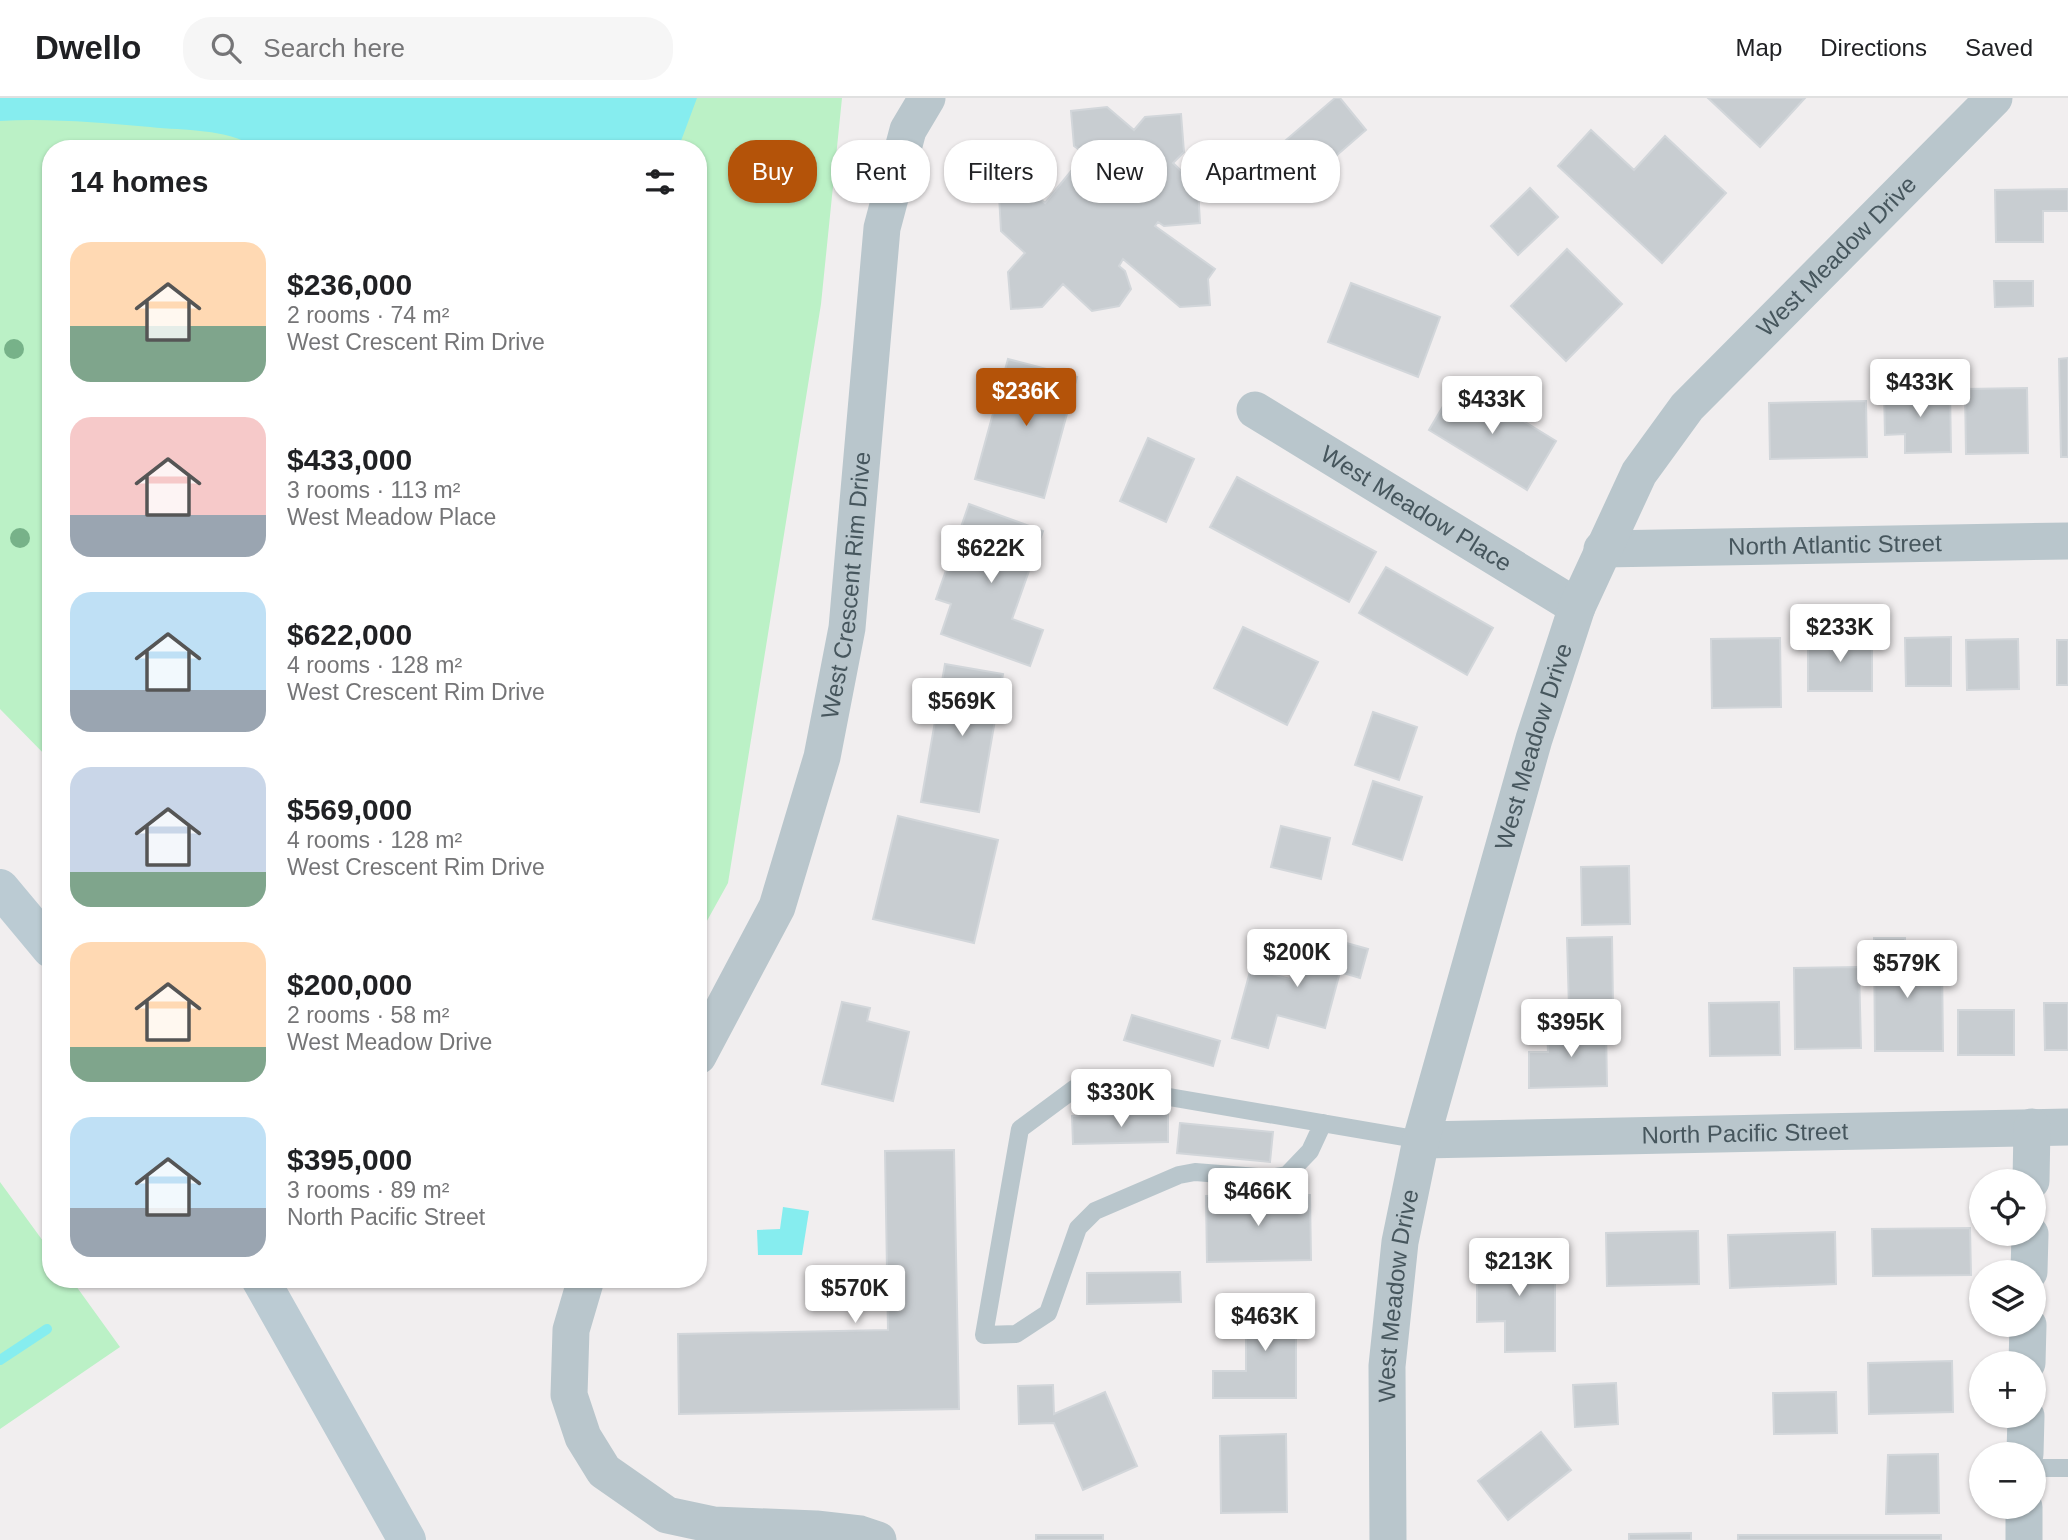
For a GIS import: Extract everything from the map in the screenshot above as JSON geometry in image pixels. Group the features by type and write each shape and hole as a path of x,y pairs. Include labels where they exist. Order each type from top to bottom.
{"street":[{"name":"West Crescent Rim Drive","path":"707,1039 777,907 822,757 847,628 883,228 908,130 927,98"},
{"name":"West Meadow Drive","path":"1388,1540 1387,1366 1400,1242 1421,1140 1534,739 1577,607 1639,473 1687,407 1994,98"},
{"name":"West Meadow Place","path":"1255,410 1577,607"},
{"name":"North Atlantic Street","path":"1602,549 2068,541"},
{"path":"0,888 42,938"},
{"path":"2031,1169 2032,1127"},
{"name":"North Pacific Street","path":"1421,1140 2068,1127"},
{"path":"265,1288 407,1540"},
{"path":"583,1288 570,1330 569,1395 583,1437 604,1471 667,1515 714,1525 816,1529 860,1534 878,1540"},
{"path":"2024,1519 2024,1540"}],"lane":[{"path":"1323,1123 1310,1151 1287,1175 1270,1178 1195,1172 1179,1175 1095,1211 1078,1227 1048,1313 1016,1334 984,1335 1020,1129 1074,1089 1098,1085 1323,1123 1421,1140"},
{"path":"2046,1468 2068,1468"}],"green space":[{"path":"0,98 842,98 838,140 831,140 831,203 821,304 728,883 707,921 707,140 42,140 42,752 0,709"},
{"path":"0,1182 42,1240 42,1288 77,1288 120,1347 0,1429"}],"water":[{"path":"0,98 697,98 681,140 242,140 206,132 75,121 0,121"},
{"path":"783,1207 809,1211 802,1255 758,1255 757,1230 780,1229"}],"building":[{"path":"1335,98 1340,98 1366,130 1340,152 1340,140 1286,140"},
{"path":"1708,98 1805,98 1760,147"},
{"path":"1107,107 1134,130 1145,117 1181,114 1181,155 1173,163 1181,171 1181,203 1199,203 1200,223 1164,226 1158,222 1155,226 1215,269 1208,279 1210,305 1180,307 1123,259 1119,266 1125,271 1131,289 1119,306 1092,311 1063,284 1042,307 1011,309 1008,272 1025,253 1001,231 999,203 1057,203 1057,188 1071,171 1071,203 1167,203 1167,140 1073,140 1071,111"},
{"path":"1591,130 1634,170 1665,136 1726,193 1662,263 1558,166"},
{"path":"1530,188 1558,217 1518,255 1491,226"},
{"path":"2068,189 2068,211 2043,211 2043,242 1996,242 1995,190"},
{"path":"1567,249 1622,304 1566,361 1511,306"},
{"path":"1994,281 2033,281 2033,306 1995,307"},
{"path":"1351,283 1440,317 1418,377 1328,342"},
{"path":"2068,358 2068,457 2061,457 2059,359"},
{"path":"1008,359 1077,377 1044,498 975,479"},
{"path":"1458,381 1556,441 1527,490 1429,430"},
{"path":"2027,388 2028,453 1966,454 1965,389"},
{"path":"1950,389 1951,452 1905,453 1905,434 1885,435 1884,390"},
{"path":"1866,401 1867,457 1770,459 1769,403"},
{"path":"1148,438 1194,459 1166,522 1120,501"},
{"path":"1237,477 1376,552 1349,602 1210,527"},
{"path":"969,504 1043,531 1012,619 1043,630 1030,666 941,634 951,604 936,599"},
{"path":"1386,567 1493,628 1467,675 1359,613"},
{"path":"1243,627 1318,662 1287,725 1214,688"},
{"path":"1872,637 1872,691 1808,691 1808,638"},
{"path":"1951,637 1951,686 1906,686 1905,638"},
{"path":"1780,638 1781,707 1712,708 1711,639"},
{"path":"2018,639 2019,689 1967,690 1966,640"},
{"path":"2057,640 2068,640 2068,685 2057,685"},
{"path":"945,664 1003,674 979,812 921,802"},
{"path":"1373,712 1417,727 1399,780 1355,765"},
{"path":"1373,781 1422,797 1402,860 1353,844"},
{"path":"898,816 998,840 974,943 873,919"},
{"path":"1281,826 1330,838 1321,879 1271,867"},
{"path":"1629,866 1630,924 1582,925 1581,867"},
{"path":"1303,931 1368,949 1360,978 1340,972 1325,1028 1277,1015 1268,1048 1232,1038 1251,968 1290,979"},
{"path":"1612,937 1613,1007 1569,1008 1567,938"},
{"path":"1874,938 1905,938 1905,959 1942,959 1943,1051 1875,1051"},
{"path":"1859,967 1861,1048 1795,1049 1794,968"},
{"path":"842,1002 870,1008 867,1021 909,1032 893,1101 822,1084"},
{"path":"1779,1002 1780,1055 1710,1056 1709,1003"},
{"path":"2044,1003 2068,1003 2068,1050 2045,1050"},
{"path":"1958,1010 2014,1010 2014,1055 1958,1055"},
{"path":"1132,1015 1220,1041 1213,1066 1124,1040"},
{"path":"1606,1026 1607,1086 1529,1088 1529,1052 1548,1052 1547,1027"},
{"path":"1168,1113 1168,1142 1073,1144 1072,1116"},
{"path":"1180,1123 1273,1132 1270,1162 1177,1153"},
{"path":"954,1150 959,1409 679,1414 678,1334 888,1330 885,1151"},
{"path":"1310,1195 1311,1260 1207,1262 1206,1196"},
{"path":"1969,1228 1969,1275 1873,1276 1872,1229"},
{"path":"1698,1231 1699,1284 1607,1286 1606,1233"},
{"path":"1835,1232 1836,1284 1730,1288 1728,1235"},
{"path":"1477,1253 1555,1253 1555,1351 1505,1352 1505,1321 1477,1322"},
{"path":"1180,1272 1181,1302 1087,1304 1087,1273"},
{"path":"1246,1297 1296,1297 1296,1398 1213,1398 1213,1371 1246,1371"},
{"path":"1952,1361 1953,1412 1869,1414 1868,1363"},
{"path":"1616,1383 1618,1424 1575,1427 1573,1385"},
{"path":"1053,1385 1054,1414 1105,1392 1137,1466 1083,1490 1054,1423 1019,1424 1018,1386"},
{"path":"1836,1392 1837,1433 1774,1434 1773,1393"},
{"path":"1541,1432 1571,1470 1508,1520 1478,1481"},
{"path":"1286,1434 1287,1512 1221,1513 1220,1436"},
{"path":"1938,1454 1939,1513 1886,1514 1888,1455"},
{"path":"1691,1533 1691,1540 1629,1540 1629,1534"},
{"path":"1036,1535 1103,1535 1103,1540 1036,1540"},
{"path":"1738,1535 1941,1535 1941,1540 1738,1540"}],"waterway":[{"path":"0,1360 47,1329"}]}
